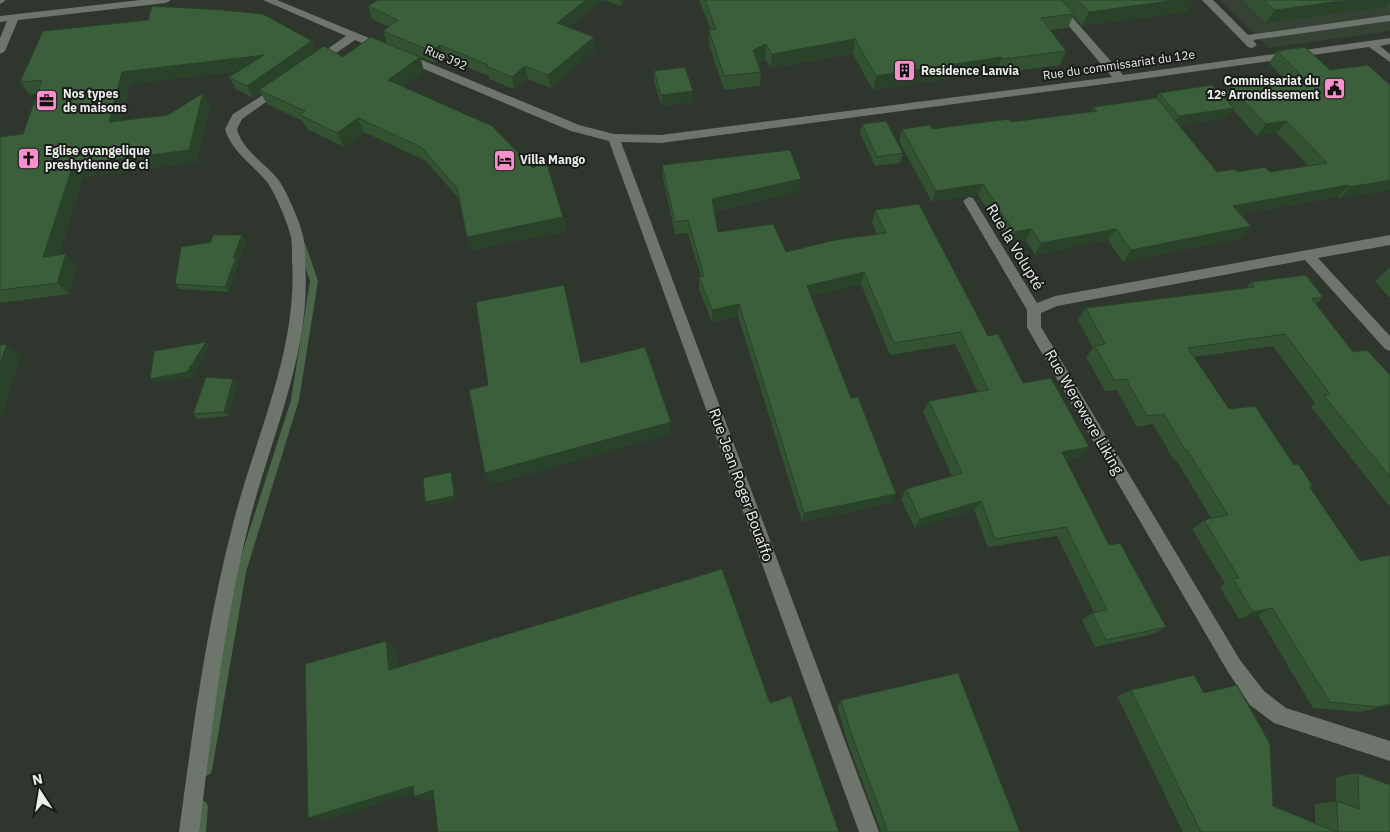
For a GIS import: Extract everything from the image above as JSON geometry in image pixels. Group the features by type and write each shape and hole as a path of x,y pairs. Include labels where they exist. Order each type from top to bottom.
{"street":[{"path":"0,19 166,0"},
{"name":"Rue J92","path":"268,0 575,128 614,138"},
{"path":"1052,0 1120,79"},
{"path":"1207,0 1266,58"},
{"path":"0,51 14,18"},
{"path":"1246,38 1390,18"},
{"path":"308,68 355,35"},
{"name":"Rue du commissariat du 12e","path":"614,138 661,139 1120,79 1390,41"},
{"path":"1372,44 1390,59"},
{"path":"188,832 211,669 242,520 284,379 297,320 300,278 297,237 274,181 241,148 233,137 231,130 237,117 292,79"},
{"name":"Rue Jean Roger Bouaffo","path":"614,138 869,832"},
{"name":"Rue la Volupté","path":"969,201 1034,310"},
{"path":"1034,310 1055,301 1390,240"},
{"path":"1309,256 1390,345"},
{"name":"Rue Werewere Liking","path":"1034,310 1034,327 1234,666 1257,698 1281,716 1390,751"}],"shaded area":[{"path":"1220,0 1390,0 1390,31 1269,48"}],"building":[{"path":"378,0 586,0 557,23 594,37 548,75 525,66 512,77 440,45 431,51 383,31 398,20 368,6"},
{"path":"705,0 1062,0 1074,14 1041,18 1066,51 1004,59 1002,57 876,76 855,39 772,54 766,44 753,50 761,72 724,76 709,30 716,29"},
{"path":"1078,0 1177,0 1089,12"},
{"path":"1264,0 1349,0 1275,10"},
{"path":"152,6 263,14 312,41 247,86 229,77 264,55 122,72 109,122 168,115 203,93 189,150 73,165 43,257 66,254 57,283 0,290 0,137 23,134 42,80 20,82 43,31 148,20"},
{"path":"371,37 420,57 388,80 492,126 533,168 546,161 563,217 467,237 457,188 421,147 358,118 337,133 300,115 305,111 259,90 324,46 343,57"},
{"path":"1305,47 1330,70 1368,65 1390,85 1390,180 1350,187 1349,185 1233,206 1251,226 1131,250 1116,229 1041,243 1031,229 1014,232 983,184 936,191 902,129 930,125 932,129 1009,119 1011,122 1097,111 1093,107 1157,98 1217,172 1234,169 1237,172 1265,167 1270,172 1327,163 1286,121 1266,124 1230,87 1302,76 1277,51"},
{"path":"685,67 693,91 661,95 654,71"},
{"path":"1212,85 1234,108 1179,116 1159,93"},
{"path":"886,121 903,153 877,157 862,124"},
{"path":"790,150 801,179 712,199 718,232 773,224 786,252 835,240 886,233 875,210 919,204 988,336 998,334 1023,383 1051,378 1089,447 1062,452 1109,545 1120,543 1166,627 1106,640 1092,613 1107,610 1066,527 995,539 981,501 920,519 906,489 962,473 929,401 988,390 961,332 894,343 864,272 807,286 851,398 858,397 896,494 804,513 739,304 712,310 699,277 704,276 688,220 675,222 662,165"},
{"path":"213,235 242,235 225,287 175,284 181,247 211,242"},
{"path":"1306,275 1323,297 1312,299 1353,352 1367,350 1390,375 1390,477 1324,396 1330,394 1285,334 1188,348 1229,409 1255,406 1294,465 1298,464 1313,486 1309,486 1360,561 1390,555 1390,704 1378,707 1330,702 1272,608 1253,612 1233,579 1239,578 1204,520 1228,515 1187,450 1185,450 1164,414 1147,416 1126,379 1114,380 1095,346 1105,344 1086,308 1254,287 1251,282"},
{"path":"564,285 581,363 645,347 671,422 485,473 469,390 488,385 476,302"},
{"path":"206,342 187,372 150,379 154,351"},
{"path":"7,344 0,364 0,345"},
{"path":"206,377 233,379 224,412 193,414"},
{"path":"451,472 454,496 425,502 423,478"},
{"path":"722,569 770,703 791,696 839,832 438,832 433,790 414,797 413,786 308,818 305,664 386,641 389,670"},
{"path":"958,673 1020,832 886,832 887,829 852,736 841,700"},
{"path":"1194,675 1204,693 1237,685 1270,744 1273,806 1336,832 1201,832 1131,690"},
{"path":"1358,773 1390,785 1390,832 1338,832 1337,801 1359,809"}],"waterway":[{"path":"206,770 241,572 295,400 314,281 301,243"},
{"path":"200,832 202,806"}],"place":[{"name":"Residence Lanvia","path":"905,71"},
{"name":"Commissariat du 12ᵉ Arrondissement","path":"1335,88"},
{"name":"Nos types de maisons","path":"47,101"},
{"name":"Eglise evangelique preshytienne de ci","path":"29,158"},
{"name":"Villa Mango","path":"504,160"}]}
